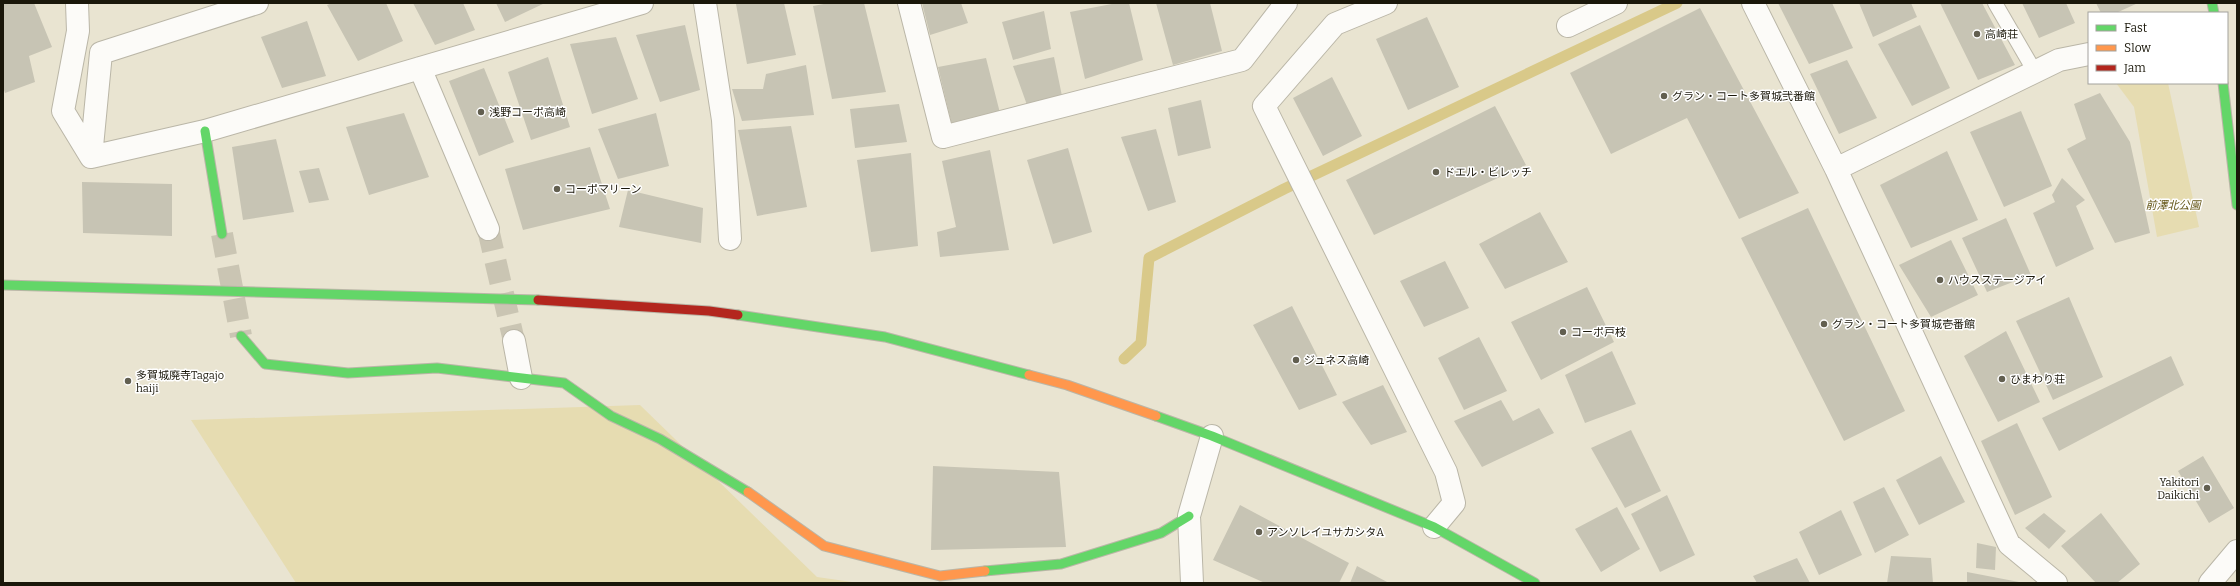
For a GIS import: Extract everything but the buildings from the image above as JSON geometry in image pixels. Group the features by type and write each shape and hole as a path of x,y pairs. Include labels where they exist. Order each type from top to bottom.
{"street":[{"path":"77,3 78,31 63,111 91,157"},
{"path":"91,157 101,52 257,3"},
{"path":"91,157 205,131 642,3"},
{"path":"705,3 723,120 730,239"},
{"path":"909,3 943,137 1242,60 1286,3"},
{"path":"1386,3 1335,24 1264,106 1446,472 1454,503 1434,527"},
{"path":"1568,26 1616,3"},
{"path":"1753,3 1836,169 2009,544 2056,583"},
{"path":"1836,169 2059,60 2088,54"},
{"path":"420,68 488,229"},
{"path":"2222,84 2237,205"},
{"path":"205,131 222,234"},
{"path":"3,285 522,299 709,311 885,338 1067,385 1212,436 1434,527 1535,583"},
{"path":"241,336 265,364 348,373 437,368 564,383 611,416 660,439 737,485 824,546 940,576 1061,564 1161,533 1189,516"},
{"path":"514,341 521,378"},
{"path":"1192,583 1189,516 1212,436"},
{"path":"2210,583 2237,551"}],"lane":[{"path":"1995,3 2035,72"}],"green space":[{"name":"前澤北公園","path":"2117,84 2168,84 2199,227 2157,237 2134,107"},
{"path":"640,405 817,577 859,583 296,583 191,420"}],"waterway":[{"path":"1124,359 1141,343 1149,258 1284,189 1677,3"}],"tunnel":[{"path":"488,229 514,341"},
{"path":"222,234 241,336"}],"traffic: fast":[{"path":"2212,3 2214,12"},
{"path":"2223,84 2237,205"},
{"path":"205,131 222,234"},
{"path":"3,285 538,300"},
{"path":"738,315 885,337 1029,375"},
{"path":"241,336 265,364 348,373 437,368 564,383 611,416 660,439 748,492"},
{"path":"1156,416 1212,436 1434,527 1535,583"},
{"path":"985,571 1061,564 1161,533 1189,516"}],"traffic: slow":[{"path":"1029,375 1067,385 1156,416"},
{"path":"748,492 824,546 940,576 985,571"}],"traffic: jam":[{"path":"538,300 709,311 738,315"}],"place":[{"name":"高崎荘","path":"1977,34"},
{"name":"グラン・コート多賀城弐番館","path":"1664,96"},
{"name":"浅野コーポ高崎","path":"481,112"},
{"name":"ドエル・ビレッチ","path":"1436,172"},
{"name":"コーポマリーン","path":"557,189"},
{"name":"ハウスステージアイ","path":"1940,280"},
{"name":"グラン・コート多賀城壱番館","path":"1824,324"},
{"name":"コーポ戸枝","path":"1563,332"},
{"name":"ジュネス高崎","path":"1296,360"},
{"name":"ひまわり荘","path":"2002,379"},
{"name":"多賀城廃寺Tagajo haiji","path":"128,381"},
{"name":"Yakitori Daikichi","path":"2207,488"},
{"name":"アンソレイユサカシタA","path":"1259,532"}]}
